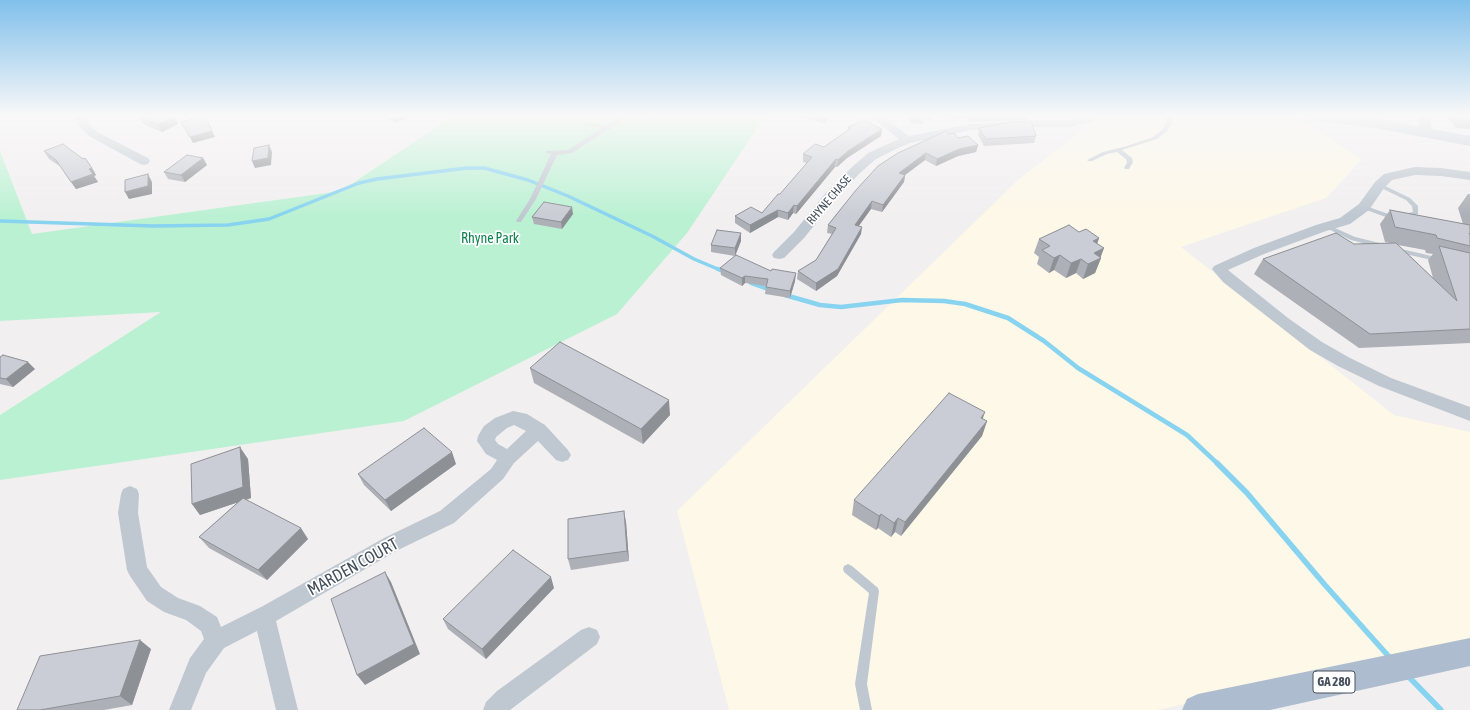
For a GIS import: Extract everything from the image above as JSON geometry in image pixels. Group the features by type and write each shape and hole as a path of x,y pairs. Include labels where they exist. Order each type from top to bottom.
{"main road":[{"name":"GA 280","path":"1198,710 1470,652"}],"street":[{"path":"122,149 144,161"},
{"name":"RHYNE CHASE","path":"779,254 799,236 830,197 856,170 872,156 887,149"},
{"path":"1470,176 1441,172 1414,171 1388,177 1379,185 1363,207 1345,221 1326,226 1259,251 1218,269 1228,279 1316,346 1344,362 1385,382 1470,414"},
{"path":"508,458 492,449 486,441 490,431 500,423 513,418 521,419 539,430 562,455"},
{"name":"MARDEN COURT","path":"180,710 198,666 216,641 264,616 391,544 447,517 497,474 508,458 539,430"},
{"path":"130,494 128,512 137,570 154,594 171,605 193,613 209,624 216,641"},
{"path":"264,616 287,710"},
{"path":"494,710 505,699 589,637"}],"lane":[{"path":"519,221 536,191 552,152 570,152 575,149"},
{"path":"1090,160 1118,150 1129,158 1130,162 1127,168"},
{"path":"1363,207 1394,218 1416,213 1415,206 1408,199 1395,191 1379,185"},
{"path":"1326,226 1353,239 1448,262"},
{"path":"848,569 874,591 861,684 866,710"}],"shaded area":[{"path":"1058,149 1347,149 1362,159 1326,198 1181,247 1394,415 1470,432 1470,640 1158,710 729,710 677,511 1019,179"}],"green space":[{"name":"Rhyne Park","path":"404,149 743,149 687,233 617,314 404,421 0,480 0,415 161,312 0,321 0,151 32,234 341,191"}],"building":[{"path":"49,149 70,149 83,159 85,158 92,168 89,169 93,174 71,182 56,160 44,151"},
{"path":"254,149 269,149 268,158 252,161"},
{"path":"809,149 851,149 838,160 836,159 797,206 794,205 788,213 778,210 750,225 735,216 751,207 762,213 812,157 803,154"},
{"path":"906,149 959,149 937,159 926,153 899,173 905,175 883,205 872,201 855,225 862,227 838,269 816,283 798,271 816,260 836,228 828,225 856,190 878,166"},
{"path":"187,155 203,158 181,175 164,172"},
{"path":"148,174 148,186 125,192 125,180"},
{"path":"544,202 572,207 561,222 532,217"},
{"path":"1390,210 1470,225 1470,246 1437,238 1436,235 1395,227"},
{"path":"1069,225 1079,232 1086,229 1099,238 1093,241 1104,248 1094,253 1101,258 1088,264 1081,259 1071,263 1060,255 1054,258 1042,250 1050,246 1039,239"},
{"path":"717,230 741,233 735,248 711,245"},
{"path":"1336,233 1354,244 1396,243 1457,301 1439,246 1470,253 1470,329 1370,334 1263,259"},
{"path":"736,255 771,271 772,269 796,273 790,291 766,287 768,279 745,276 742,278 720,268"},
{"path":"560,342 669,400 641,429 530,368"},
{"path":"3,355 28,362 6,379 0,378 0,357"},
{"path":"949,393 985,412 981,418 987,421 905,522 898,518 894,523 881,514 879,516 854,500"},
{"path":"424,428 452,452 385,500 358,474"},
{"path":"240,447 243,487 192,504 191,464"},
{"path":"243,498 301,528 258,570 199,537"},
{"path":"624,511 627,551 568,559 568,519"},
{"path":"513,550 551,577 482,649 443,619"},
{"path":"385,572 414,644 357,675 331,599"},
{"path":"140,640 120,696 40,710 17,710 40,656"}],"waterway":[{"path":"0,221 153,226 228,225 269,219 359,183 377,179 467,168 484,168 528,180 568,196 652,236 694,259 720,270"},
{"path":"718,269 726,272"},
{"path":"751,283 771,290"},
{"path":"785,295 820,305 841,307 902,300 944,301 965,304 1008,318 1044,341 1078,368 1187,435 1218,464"},
{"path":"1218,464 1247,493 1325,585 1391,659"},
{"path":"1407,675 1441,710"}]}
